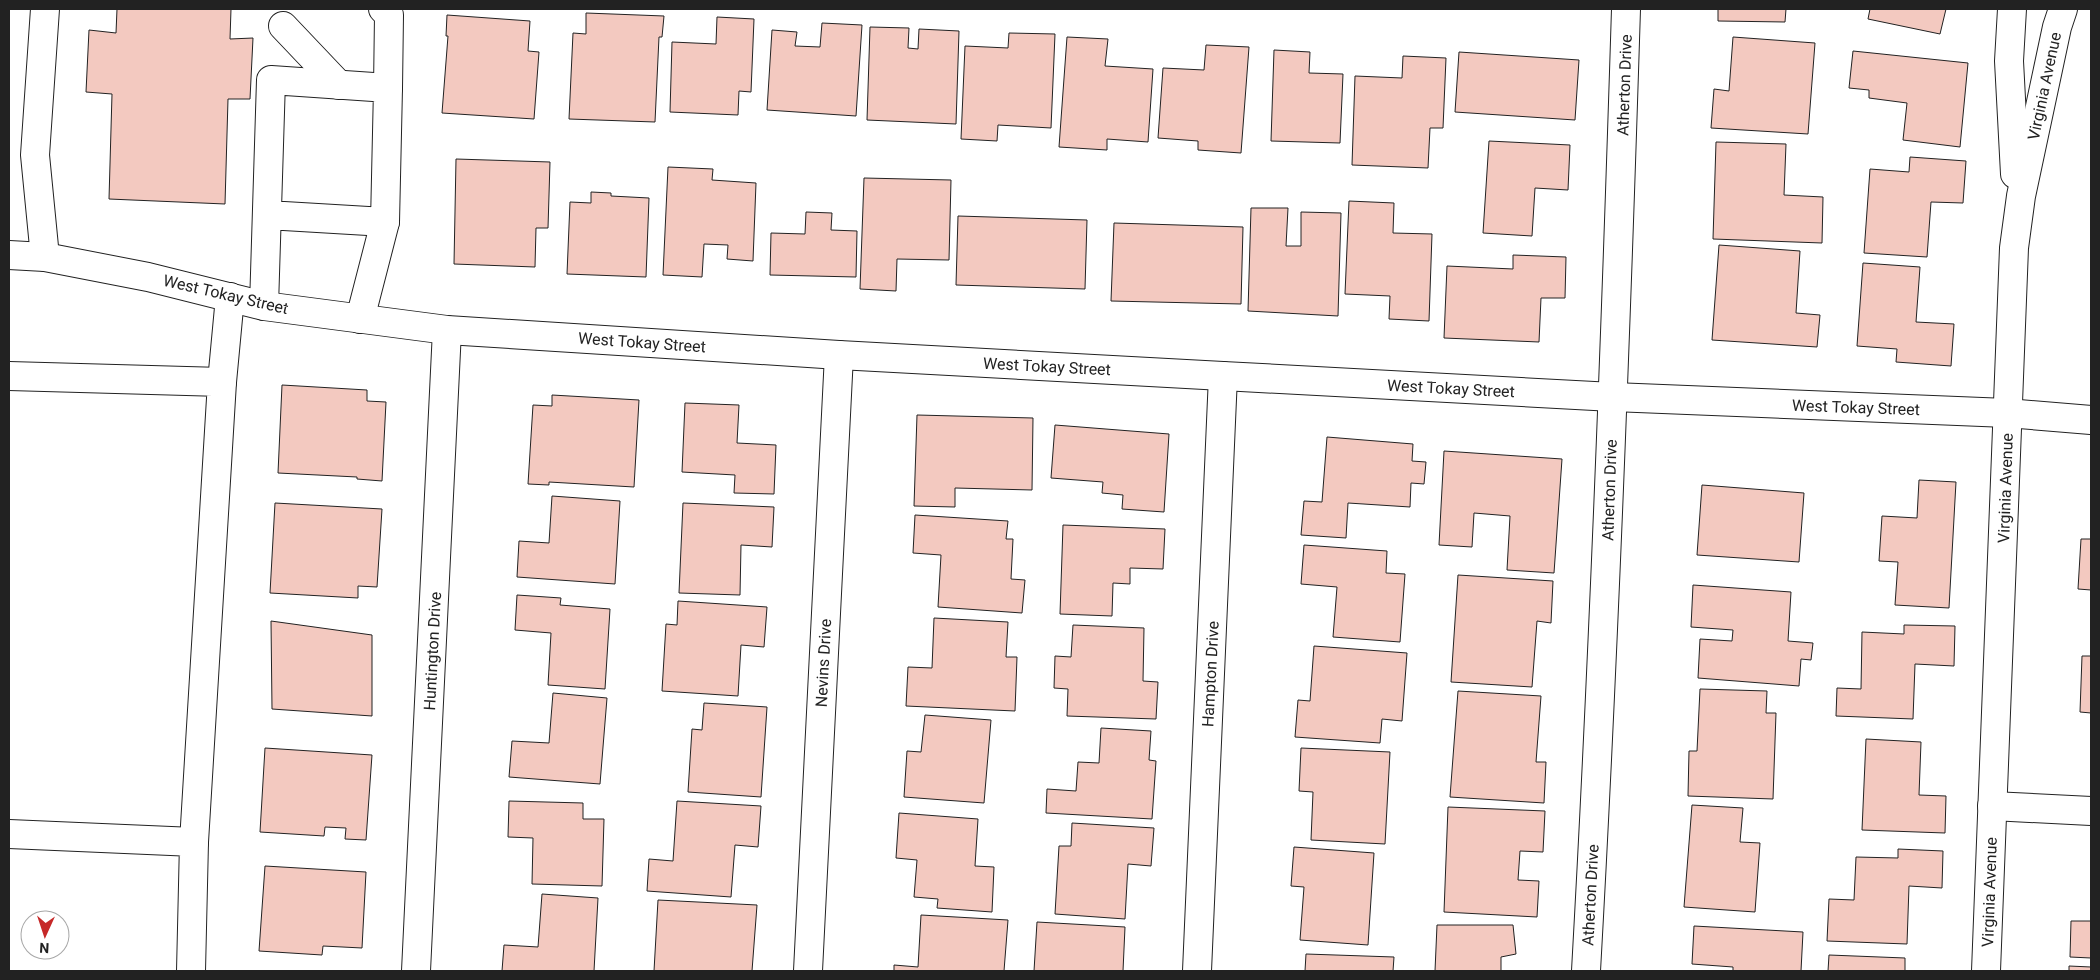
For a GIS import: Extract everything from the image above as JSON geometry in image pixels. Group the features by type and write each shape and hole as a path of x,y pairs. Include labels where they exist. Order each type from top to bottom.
{"street":[{"path":"45,9 35,155 45,257"},
{"path":"360,318 385,222 389,15 383,9"},
{"name":"Atherton Drive","path":"1586,971 1596,807 1613,396 1626,9"},
{"path":"2012,9 2010,80 2015,172 2021,196"},
{"name":"Virginia Avenue","path":"1986,971 2014,248 2021,196 2056,27 2062,9"},
{"path":"283,26 339,85"},
{"path":"264,306 271,80 388,88"},
{"path":"267,215 385,222"},
{"name":"West Tokay Street","path":"9,255 45,257 148,277 264,306 447,330 839,355 1613,396 2007,413 2091,420"},
{"path":"191,971 194,842 222,382 230,297"},
{"name":"Huntington Drive","path":"416,971 447,330"},
{"name":"Nevins Drive","path":"808,971 839,355"},
{"path":"9,376 222,382"},
{"name":"Hampton Drive","path":"1197,971 1223,376"},
{"path":"1992,806 2091,811"},
{"path":"9,834 194,842"}],"building":[{"path":"117,9 231,9 230,39 253,38 250,99 228,99 225,204 109,199 112,94 86,92 89,30 116,33"},
{"path":"1718,9 1786,9 1785,22 1718,21"},
{"path":"1870,9 1946,9 1940,34 1868,19"},
{"path":"586,13 664,16 662,37 659,37 655,122 569,119 573,33 586,34"},
{"path":"447,15 530,21 528,51 539,52 534,119 442,113 448,36 446,36"},
{"path":"717,17 754,19 751,92 739,91 738,115 670,112 672,42 716,44"},
{"path":"822,23 862,25 856,116 767,110 772,30 797,32 795,46 820,47"},
{"path":"870,27 909,28 908,48 918,49 919,29 959,31 956,124 867,120"},
{"path":"1009,33 1055,34 1051,128 998,125 997,141 961,139 965,46 1008,48"},
{"path":"1067,37 1108,39 1105,66 1153,69 1148,142 1107,139 1107,150 1059,147"},
{"path":"1733,37 1815,43 1808,134 1711,128 1714,89 1729,91"},
{"path":"1206,45 1249,47 1241,153 1198,150 1198,141 1158,138 1163,68 1204,70"},
{"path":"1274,50 1310,52 1309,73 1343,74 1340,143 1271,141"},
{"path":"1853,51 1968,63 1960,147 1903,140 1907,103 1869,98 1869,90 1849,88"},
{"path":"1459,52 1579,60 1575,120 1455,112"},
{"path":"1403,56 1446,58 1443,128 1430,128 1428,168 1352,165 1355,76 1402,78"},
{"path":"1489,141 1570,145 1568,190 1535,188 1532,236 1483,233"},
{"path":"1716,142 1786,144 1784,195 1823,197 1822,243 1713,239"},
{"path":"1910,157 1966,161 1963,203 1931,202 1927,257 1864,253 1870,169 1909,172"},
{"path":"456,159 550,162 548,228 536,228 535,267 454,264"},
{"path":"668,167 713,169 712,180 756,183 753,261 727,259 728,245 704,244 702,277 663,275"},
{"path":"864,178 951,180 949,260 897,259 896,291 860,289"},
{"path":"591,192 611,193 611,196 649,198 646,277 567,274 570,202 591,203"},
{"path":"1349,201 1394,203 1393,233 1432,234 1429,321 1389,319 1390,296 1345,294"},
{"path":"1251,208 1288,208 1286,246 1301,246 1301,212 1341,213 1338,316 1248,311"},
{"path":"806,212 832,213 831,230 857,231 856,277 770,275 771,233 805,234"},
{"path":"958,216 1087,220 1085,289 956,285"},
{"path":"1114,223 1243,227 1241,304 1111,301"},
{"path":"1719,245 1800,251 1796,313 1820,315 1817,347 1712,340"},
{"path":"1513,255 1566,257 1565,298 1541,298 1539,342 1444,338 1447,266 1513,269"},
{"path":"1863,263 1920,267 1916,322 1954,324 1951,366 1896,362 1897,349 1857,346"},
{"path":"282,385 367,390 367,401 386,402 382,481 357,479 357,477 278,473"},
{"path":"552,395 639,400 634,487 549,482 549,485 528,484 533,405 552,406"},
{"path":"685,403 739,405 737,443 776,445 774,494 734,493 735,475 682,472"},
{"path":"917,415 1033,418 1032,490 955,488 955,507 914,506"},
{"path":"1055,425 1169,434 1164,512 1122,509 1123,495 1102,493 1103,482 1051,478"},
{"path":"1327,437 1413,444 1412,461 1426,462 1424,484 1411,483 1410,507 1348,503 1346,538 1301,535 1304,501 1322,502"},
{"path":"1444,451 1562,459 1554,573 1507,570 1510,516 1474,513 1472,547 1439,545"},
{"path":"1919,480 1956,482 1949,608 1895,605 1898,562 1879,561 1882,516 1917,518"},
{"path":"1702,485 1804,493 1799,562 1697,555"},
{"path":"552,496 620,501 615,584 517,577 519,541 549,543"},
{"path":"275,503 382,509 377,587 358,586 358,598 270,593"},
{"path":"683,503 774,507 772,547 741,545 740,595 679,593"},
{"path":"915,515 1008,521 1006,539 1013,539 1011,579 1025,580 1022,613 938,607 941,555 913,553"},
{"path":"1063,525 1165,529 1163,569 1130,568 1130,584 1113,583 1112,616 1060,614"},
{"path":"2081,539 2091,539 2091,590 2078,589"},
{"path":"1304,545 1387,551 1386,573 1405,574 1400,642 1333,637 1337,587 1301,584"},
{"path":"1458,575 1553,581 1551,623 1537,621 1532,687 1451,682"},
{"path":"1693,585 1791,592 1788,641 1813,643 1811,660 1801,659 1799,686 1698,678 1700,639 1732,641 1733,630 1691,627"},
{"path":"517,595 561,598 560,605 610,609 605,689 548,685 551,633 515,630"},
{"path":"678,601 767,607 764,647 741,645 738,696 662,691 666,624 677,625"},
{"path":"934,618 1008,622 1006,657 1017,657 1015,711 906,706 908,667 932,668"},
{"path":"271,621 372,635 372,716 272,709"},
{"path":"1073,625 1144,628 1143,681 1158,682 1156,719 1067,716 1068,689 1054,688 1055,656 1071,657"},
{"path":"1904,625 1955,626 1954,666 1915,664 1913,719 1836,716 1837,688 1861,689 1862,632 1904,634"},
{"path":"1314,646 1407,653 1402,721 1382,719 1380,743 1295,737 1298,700 1310,701"},
{"path":"2082,656 2091,656 2091,713 2080,712"},
{"path":"1700,689 1767,691 1766,713 1776,713 1773,799 1688,796 1689,751 1697,751"},
{"path":"1458,691 1541,696 1536,762 1546,762 1544,803 1450,797"},
{"path":"553,693 607,698 600,784 509,777 512,741 549,743"},
{"path":"704,703 767,707 761,797 688,792 692,729 702,730"},
{"path":"925,715 991,720 984,803 904,797 907,751 921,752"},
{"path":"1101,728 1151,731 1149,760 1156,761 1152,819 1046,813 1047,789 1076,791 1078,762 1099,763"},
{"path":"1866,739 1921,742 1919,795 1946,796 1945,833 1862,830"},
{"path":"265,748 372,755 366,840 345,839 346,828 325,827 324,836 260,832"},
{"path":"1301,748 1390,752 1385,844 1311,840 1313,792 1299,791"},
{"path":"509,801 583,803 583,819 604,819 602,886 532,884 533,838 508,837"},
{"path":"677,801 761,806 758,847 735,845 731,897 647,891 649,859 673,861"},
{"path":"1692,805 1743,808 1740,842 1760,843 1755,912 1684,907"},
{"path":"1448,807 1545,811 1543,852 1520,851 1518,880 1539,881 1537,917 1444,912"},
{"path":"899,813 978,819 975,866 994,867 992,912 937,908 938,899 914,897 917,860 896,858"},
{"path":"1072,823 1154,828 1151,866 1128,864 1125,919 1055,914 1059,846 1071,846"},
{"path":"1294,847 1374,853 1368,945 1300,940 1304,887 1291,886"},
{"path":"1898,849 1943,851 1942,888 1909,886 1907,944 1827,941 1829,899 1854,900 1856,857 1898,858"},
{"path":"265,866 366,872 362,948 323,946 322,955 259,951"},
{"path":"542,894 598,898 594,971 502,971 504,945 538,947"},
{"path":"658,900 757,905 752,971 654,971"},
{"path":"921,915 1008,920 1004,971 894,971 894,965 918,967"},
{"path":"2071,921 2091,921 2091,958 2070,957"},
{"path":"1037,922 1125,927 1123,971 1034,971"},
{"path":"1437,925 1513,925 1516,954 1501,957 1501,971 1435,971"},
{"path":"1694,926 1803,932 1801,971 1733,971 1733,967 1692,964"},
{"path":"1306,954 1394,957 1393,971 1305,971"},
{"path":"1829,955 1905,958 1905,971 1828,971"},
{"path":"2069,966 2091,967 2091,971 2069,971"}]}
